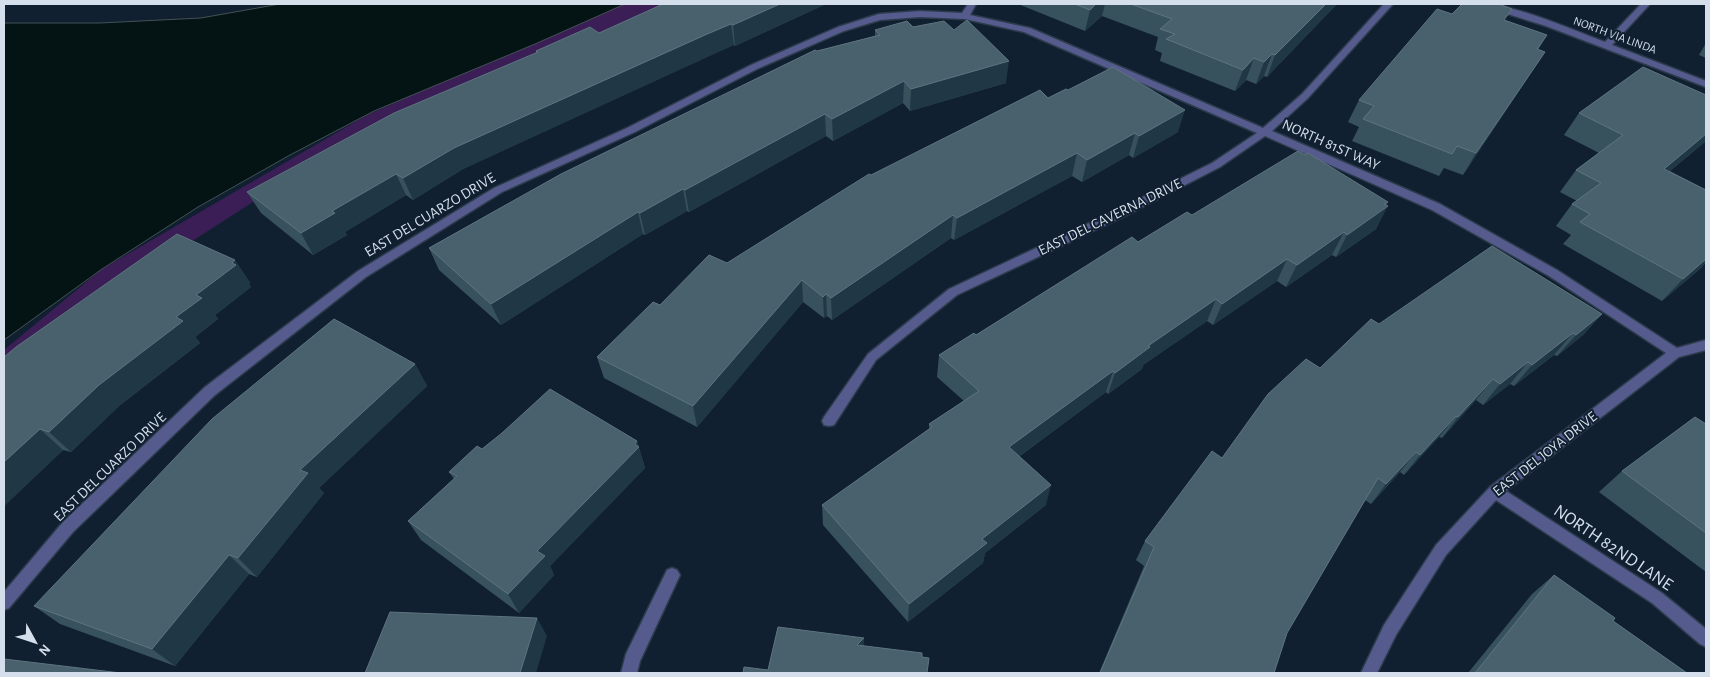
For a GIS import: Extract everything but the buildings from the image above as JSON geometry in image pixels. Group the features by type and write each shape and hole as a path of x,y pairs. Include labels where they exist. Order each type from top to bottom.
{"street":[{"path":"965,16 972,4"},
{"name":"EAST DEL CAVERNA DRIVE","path":"828,421 872,357 954,292 1121,213 1216,165 1265,132 1306,96 1389,4"},
{"name":"NORTH VIA LINDA","path":"1485,4 1607,45 1706,84"},
{"path":"1607,45 1646,4"},
{"name":"EAST DEL CUARZO DRIVE","path":"4,603 68,527 210,391 362,274 498,190 631,130 754,67 840,28 879,17 920,14 965,16"},
{"name":"NORTH 81ST WAY","path":"965,16 1027,30 1436,207 1553,273 1675,353"},
{"path":"1675,353 1706,345"},
{"name":"EAST DEL JOYA DRIVE","path":"1369,673 1390,630 1441,550 1495,491 1675,353"},
{"name":"NORTH 82ND LANE","path":"1495,491 1657,598 1706,639"},
{"path":"629,673 632,660 672,575"}],"shaded area":[{"path":"280,4 625,4 535,44 374,111 290,155 198,207 102,269 4,340 4,23 100,23 201,18"},
{"path":"622,4 668,4 262,196 146,271 4,380 4,350 102,269 367,115"}]}
